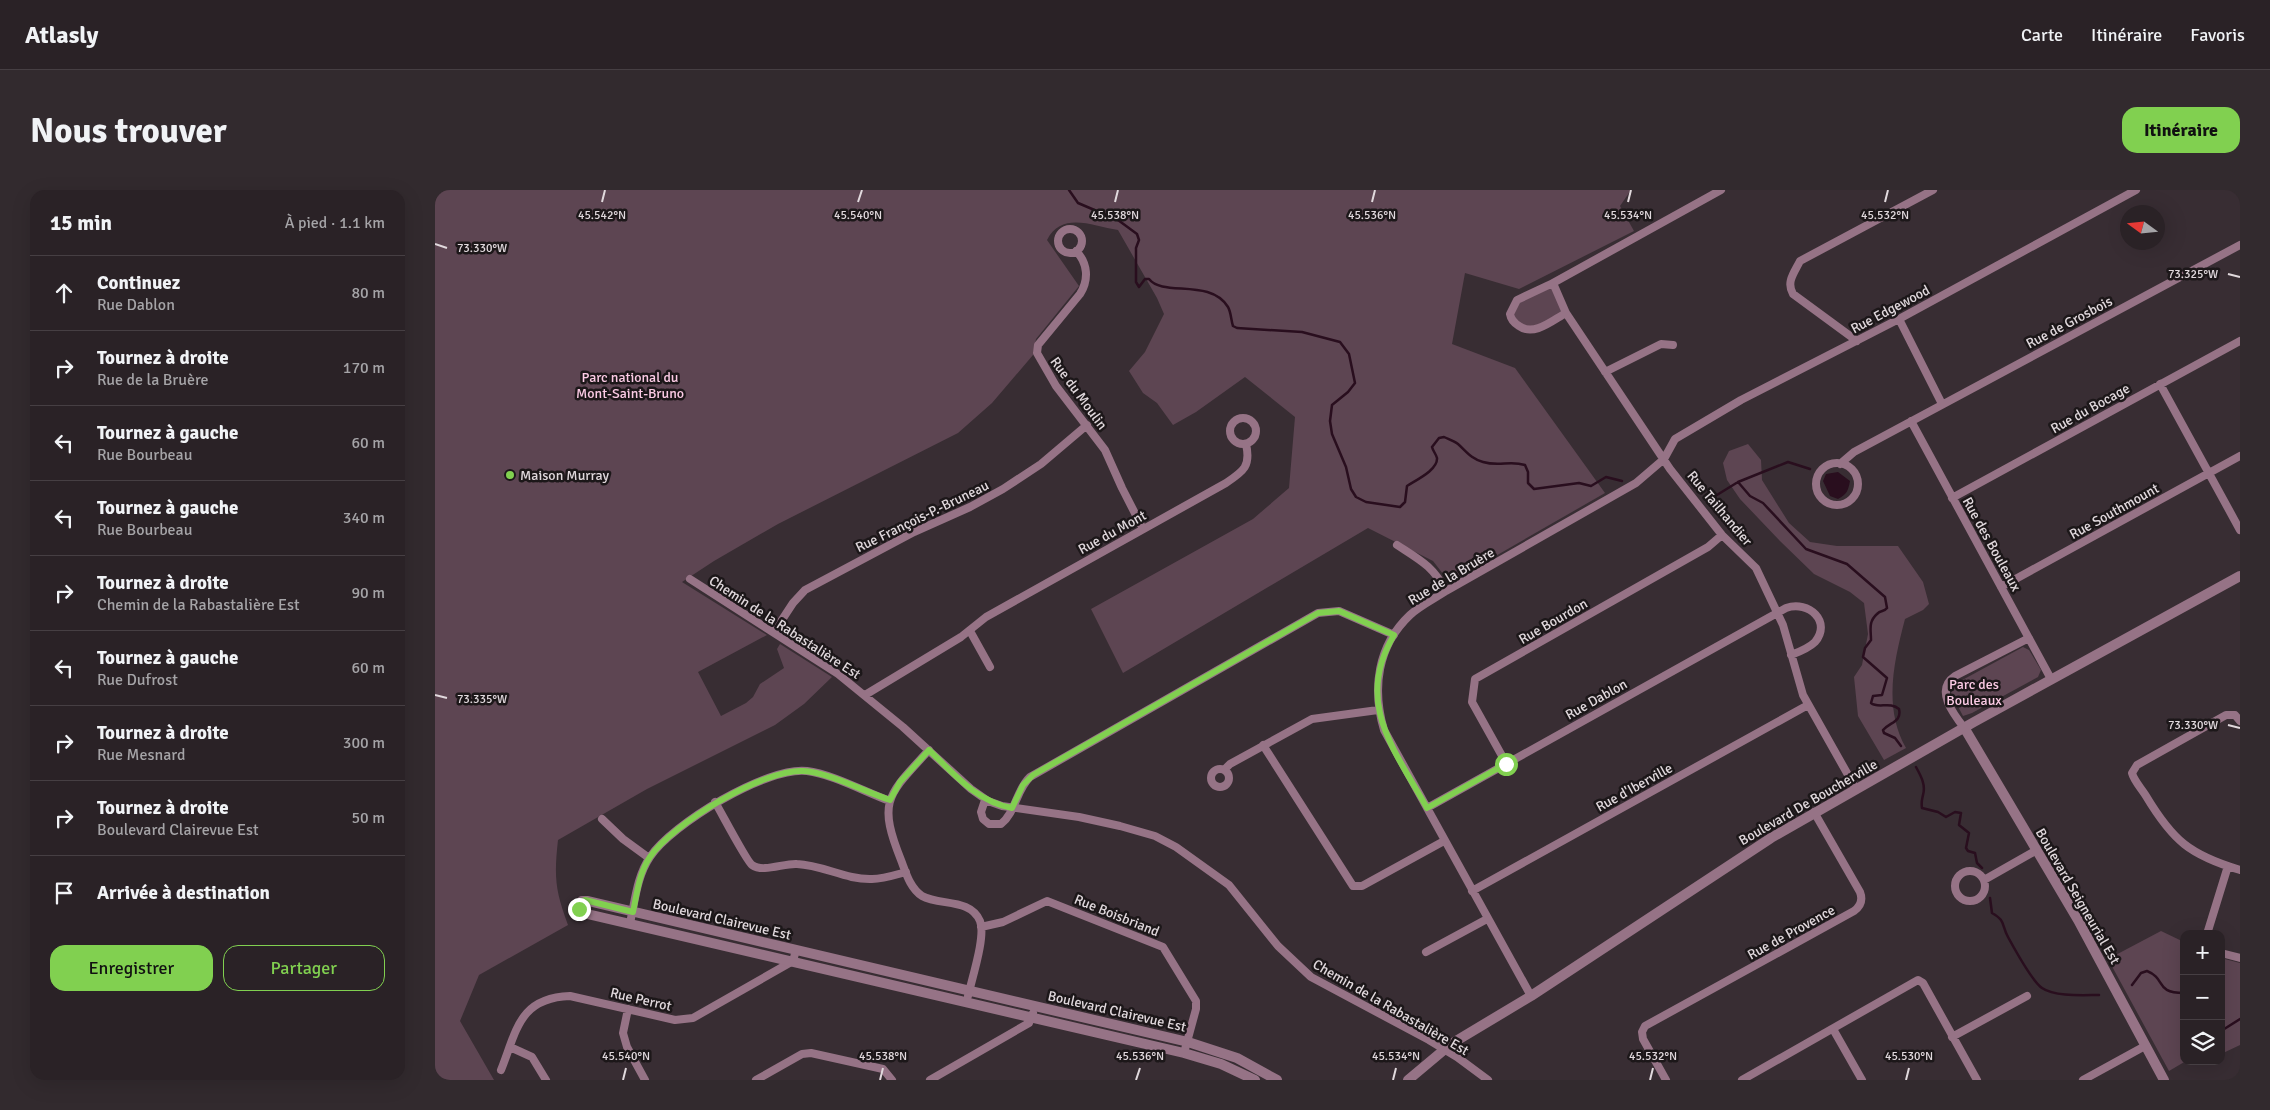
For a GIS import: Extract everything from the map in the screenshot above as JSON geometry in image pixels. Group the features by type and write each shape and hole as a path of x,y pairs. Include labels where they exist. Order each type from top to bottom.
{"street":[{"path":"1567,313 1531,330 1523,329 1511,318 1512,308 1517,300 1553,283 1721,190"},
{"path":"1857,341 1793,294 1790,288 1790,280 1800,262 1933,190"},
{"name":"Rue Edgewood","path":"1664,459 1675,439 1741,400 1899,319 2136,190"},
{"name":"Rue de Grosbois","path":"1840,464 1854,452 2240,245"},
{"name":"Rue du Moulin","path":"1076,252 1083,258 1086,276 1085,285 1071,306 1038,345 1037,353 1060,391 1109,456 1122,488 1143,528"},
{"name":"Rue Tailhandier","path":"1553,283 1567,313 1664,459 1723,535 1756,568 1778,613 1798,681 1808,705 1856,789"},
{"path":"1899,319 1942,404"},
{"name":"Rue du Bocage","path":"1952,498 2240,341"},
{"path":"1605,372 1661,344 1673,345"},
{"path":"2160,384 2240,530"},
{"name":"Rue des Bouleaux","path":"1911,421 2051,680"},
{"name":"Rue François-P.-Bruneau","path":"774,632 793,603 805,590 914,532 1003,489 1041,464 1087,425"},
{"name":"Rue du Mont","path":"865,695 970,631 986,617 1236,476 1248,462 1245,444"},
{"name":"Rue Southmount","path":"2001,587 2240,456"},
{"name":"Rue de la Bruère","path":"1531,996 1384,730 1378,710 1377,698 1380,670 1394,635 1410,615 1446,591 1636,483 1664,459"},
{"path":"1840,464 1852,470 1856,475 1857,488 1851,499 1846,503 1833,505 1821,498 1818,492 1817,478 1826,466 1840,464"},
{"name":"Rue Bourdon","path":"1506,764 1472,702 1475,679 1708,547 1723,535"},
{"path":"1397,545 1427,564 1438,576 1446,591"},
{"name":"Boulevard De Boucherville","path":"1408,1080 1445,1050 1531,996 1731,863 1814,812 2240,576"},
{"name":"Chemin de la Rabastalière Est","path":"689,580 832,670 865,695 985,800 1012,808 1093,820 1138,830 1169,842 1229,885 1278,946 1311,977 1445,1050 1488,1080"},
{"name":"Rue Dablon","path":"1427,808 1778,613 1792,606 1801,605 1813,610 1819,621 1820,630 1815,641 1791,655"},
{"path":"985,800 981,816 989,824 997,825 1002,822 1012,808 1023,785 1033,775 1318,613 1339,611 1394,635"},
{"path":"970,631 991,667"},
{"path":"1965,728 1946,697 1945,690 1949,682 1955,676 2029,638"},
{"name":"Rue d'Iberville","path":"1472,891 1808,705"},
{"path":"1224,770 1230,764 1315,717 1378,710"},
{"path":"2240,721 2235,715 2226,715 2137,765 2133,770 2133,777 2172,835 2193,852 2240,870"},
{"name":"Boulevard Seigneurial Est","path":"1965,728 2090,943 2164,1080"},
{"path":"1263,745 1349,881 1355,887 1364,885 1444,841"},
{"path":"929,750 900,782 890,800 888,825 913,887 921,895 931,900 969,908 978,917 981,928 966,1002"},
{"path":"630,923 642,874 649,858 662,844 715,802 729,794 781,774 801,770 816,773 890,800"},
{"path":"715,802 733,832 747,861 753,866 760,868 796,864 873,880 906,872"},
{"name":"Rue de Provence","path":"1666,1080 1643,1039 1642,1032 1648,1023 1858,908 1861,902 1861,894 1814,812"},
{"path":"602,818 623,839 649,858"},
{"path":"1984,880 2037,850"},
{"path":"2208,930 2228,866"},
{"path":"1967,871 1977,872 1984,880 1983,894 1975,901 1971,902 1961,899 1955,891 1958,876 1967,871"},
{"name":"Boulevard Clairevue Est","path":"1255,1080 1221,1064 1184,1053 583,913 579,906 585,900 1188,1042 1237,1058 1277,1080"},
{"name":"Rue Boisbriand","path":"981,928 1003,922 1047,901 1161,946 1169,953 1195,998 1196,1010 1184,1053"},
{"path":"1426,952 1487,919"},
{"path":"793,961 796,950"},
{"path":"2225,953 2240,958"},
{"name":"Rue Perrot","path":"501,1070 523,1016 530,1007 554,996 570,996 675,1020 693,1018 793,961"},
{"path":"1742,1080 1757,1076 1833,1029 1917,981 1921,981 1977,1080"},
{"path":"1952,1037 2027,996"},
{"path":"930,1080 1029,1023 1035,1006"},
{"path":"628,1009 623,1033 627,1047 645,1080"},
{"path":"1833,1029 1862,1080"},
{"path":"2083,1080 2145,1046"},
{"path":"510,1047 532,1057 547,1080"},
{"path":"756,1080 802,1054 811,1053 883,1069 892,1080"}],"green space":[{"name":"Parc national du Mont-Saint-Bruno","path":"435,190 1631,190 1620,206 1634,231 1519,289 1465,273 1452,344 1515,368 1605,493 1452,581 1447,579 1433,561 1368,528 1123,673 1091,609 1253,519 1289,488 1295,417 1245,377 1196,412 1173,425 1157,403 1143,393 1129,371 1145,352 1164,314 1157,298 1118,230 1078,223 1069,223 1061,226 1053,231 1047,240 1079,286 1036,339 1033,355 992,403 958,433 778,524 682,582 767,635 698,672 721,716 746,703 753,697 760,684 784,668 777,649 780,644 832,677 804,704 775,725 647,789 558,840 556,864 558,892 568,925 479,975 460,1021 494,1080 435,1080"},
{"path":"1553,283 1566,313 1538,328 1514,323 1512,308 1517,300"},
{"path":"1748,444 1761,460 1762,480 1789,523 1810,542 1837,546 1898,546 1923,582 1929,604 1923,610 1905,619 1894,668 1893,701 1895,717 1899,733 1906,748 1884,760 1858,716 1854,677 1862,665 1868,634 1864,603 1850,592 1814,574 1740,499 1727,480 1723,463 1729,451"},
{"name":"Parc des Bouleaux","path":"2023,647 2029,650 2041,670 2038,677 1963,716 1951,693 1955,684"},
{"path":"2161,931 2180,940 2180,1065 2169,1071 2108,959"},
{"path":"2225,959 2240,963 2240,1045 2225,1052"}],"shaded area":[{"path":"1838,472 1850,481 1847,492 1838,499 1830,496 1823,481 1826,474"}],"waterway":[{"path":"1069,190 1078,203 1118,220 1137,234 1139,240 1136,248 1136,282 1139,287 1145,279 1149,279 1165,287 1199,290 1210,293 1220,298 1228,307 1233,326 1237,328 1302,332 1340,342 1349,354 1355,383 1348,392 1332,405 1330,421 1332,434 1346,467 1351,489 1356,497 1366,502 1400,507 1405,502 1407,486 1434,467 1437,458 1432,447 1439,438 1444,437 1456,443 1479,461 1494,464 1514,463 1525,465 1528,472 1528,483 1534,489 1579,483 1591,486 1606,477 1622,481"},
{"path":"1738,482 1788,462 1810,469"},
{"path":"1712,498 1738,482 1750,496 1763,503 1806,549 1847,564 1885,597 1887,608 1878,613 1872,620 1871,640 1865,648 1863,657 1887,678 1882,695 1873,696 1871,703 1899,709 1899,717 1883,730 1884,733 1895,738 1901,746"},
{"path":"1916,767 1923,784 1922,808 1938,812 1946,817 1955,812 1961,813 1959,825 1969,833 1966,848 1968,851 1975,853 1977,863 1982,868"},
{"path":"1990,898 1992,913 2001,921 2023,964 2042,988 2062,994 2099,995"},
{"path":"2132,985 2141,973 2147,971 2153,974 2168,991 2180,993"},
{"path":"2225,1028 2240,1019"}],"place":[{"name":"Maison Murray","path":"510,475"}],"route":[{"path":"579,909 581,902 585,900 633,912 638,886 645,865 655,850 715,802 729,794 786,772 801,770 816,773 890,800 900,782 929,750 985,800 1012,808 1021,788 1033,775 1318,613 1329,610 1339,611 1394,635 1389,643 1380,670 1377,685 1378,710 1384,730 1427,808 1506,764"}]}
